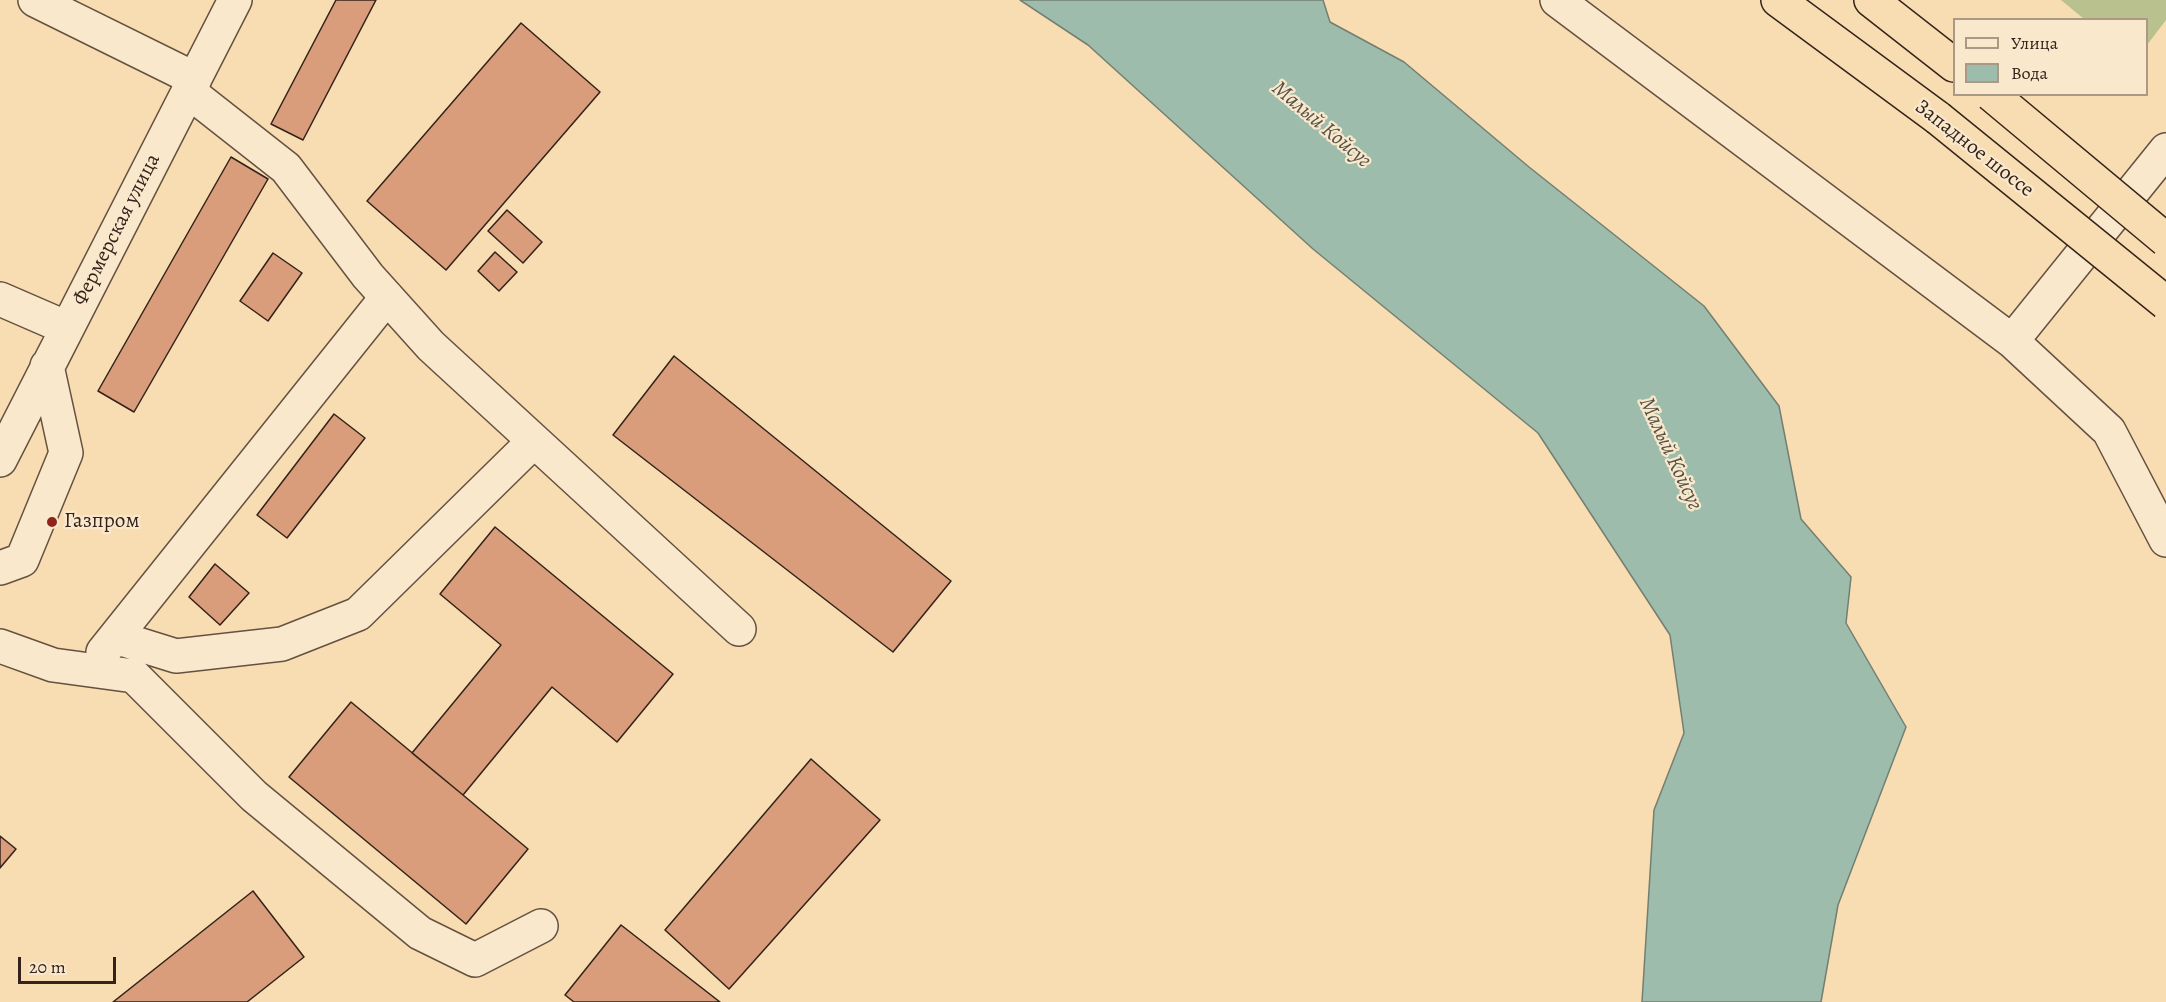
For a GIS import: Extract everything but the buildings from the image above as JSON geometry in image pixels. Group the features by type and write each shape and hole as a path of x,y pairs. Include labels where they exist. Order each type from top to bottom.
{"highway":[{"name":"Западное шоссе","path":"1778,0 1938,118 2166,303"},
{"path":"1871,0 1953,64"},
{"path":"1993,96 2166,240"}],"street":[{"path":"35,0 191,85 286,168 368,276 431,346 740,629"},
{"path":"1557,0 2012,341 2109,431 2166,540"},
{"name":"Фермерская улица","path":"0,460 191,85 222,9"},
{"path":"2012,341 2166,150"},
{"path":"89,670 387,297"},
{"path":"0,299 67,328"},
{"path":"0,568 22,560 66,453 47,366"},
{"path":"115,637 176,656 282,644 358,615 534,441"},
{"path":"0,646 53,665 134,676 254,796 420,933 475,960 541,926"}],"green space":[{"path":"2061,0 2166,0 2166,20 2148,44 2148,18 2083,18"}],"water":[{"name":"Малый Койсуг","path":"1020,0 1323,0 1330,22 1404,62 1529,167 1704,306 1779,406 1801,519 1851,577 1846,623 1906,727 1838,905 1821,1002 1642,1002 1654,810 1684,733 1670,635 1538,433 1313,249 1088,45"}],"place":[{"name":"Газпром","path":"52,522"}]}
